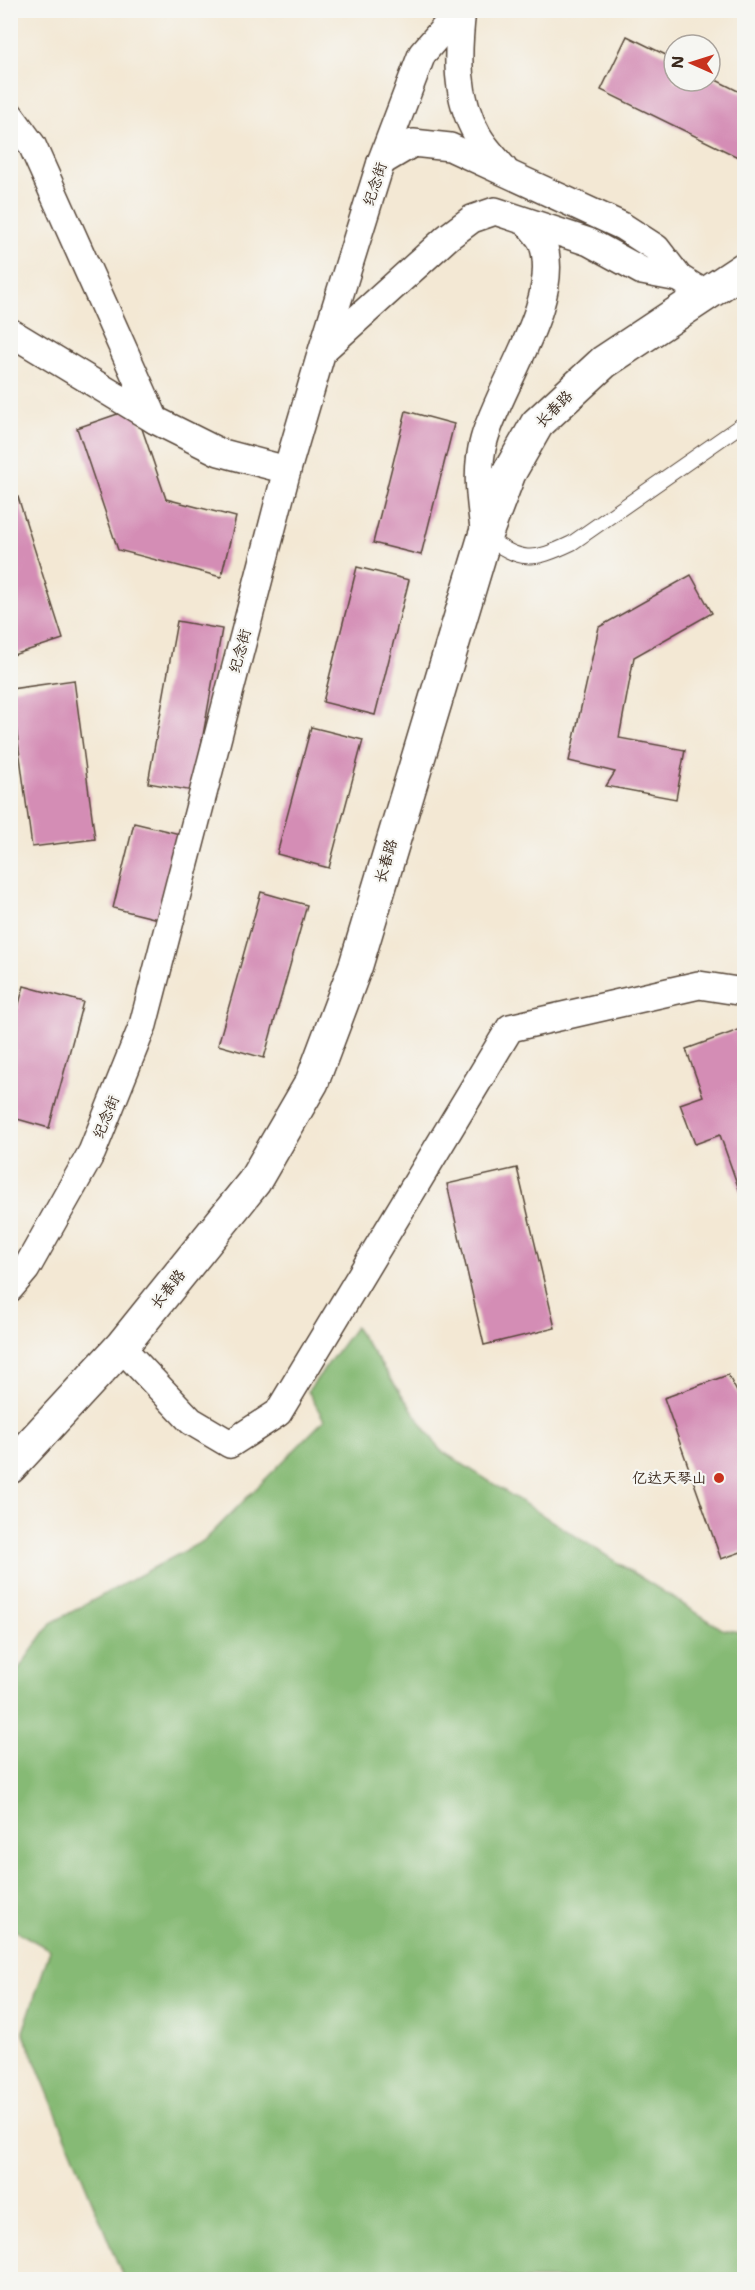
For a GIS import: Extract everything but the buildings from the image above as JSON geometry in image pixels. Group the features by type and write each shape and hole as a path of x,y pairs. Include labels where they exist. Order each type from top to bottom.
{"main road":[{"name":"长春路","path":"10,1467 121,1347 254,1182 312,1082 356,965 485,536 509,473 537,424 692,286 744,269"}],"street":[{"name":"纪念街","path":"10,1288 26,1269 92,1152 143,1025 287,470 381,162 422,54 461,10"},
{"path":"461,10 457,58 464,105 478,137 507,172"},
{"path":"10,115 32,145 155,420"},
{"path":"381,162 413,143 450,147 622,226 656,248 692,286"},
{"path":"322,351 448,237 472,219 495,211 589,242 642,271 692,286"},
{"path":"485,536 479,488 484,440 539,309 547,266 543,242 527,222"},
{"path":"10,332 155,420 219,452 287,470"},
{"path":"121,1347 191,1420 230,1444 279,1413 510,1028 699,986 744,993"}],"lane":[{"path":"485,536 510,554 542,557 572,543 744,423"}],"green space":[{"path":"355,1327 440,1450 722,1629 744,1633 744,2279 124,2279 23,2032 50,1950 11,1928 11,1680 51,1623 205,1540 324,1420 308,1391"}],"place":[{"name":"亿达天琴山","path":"719,1478"}]}
